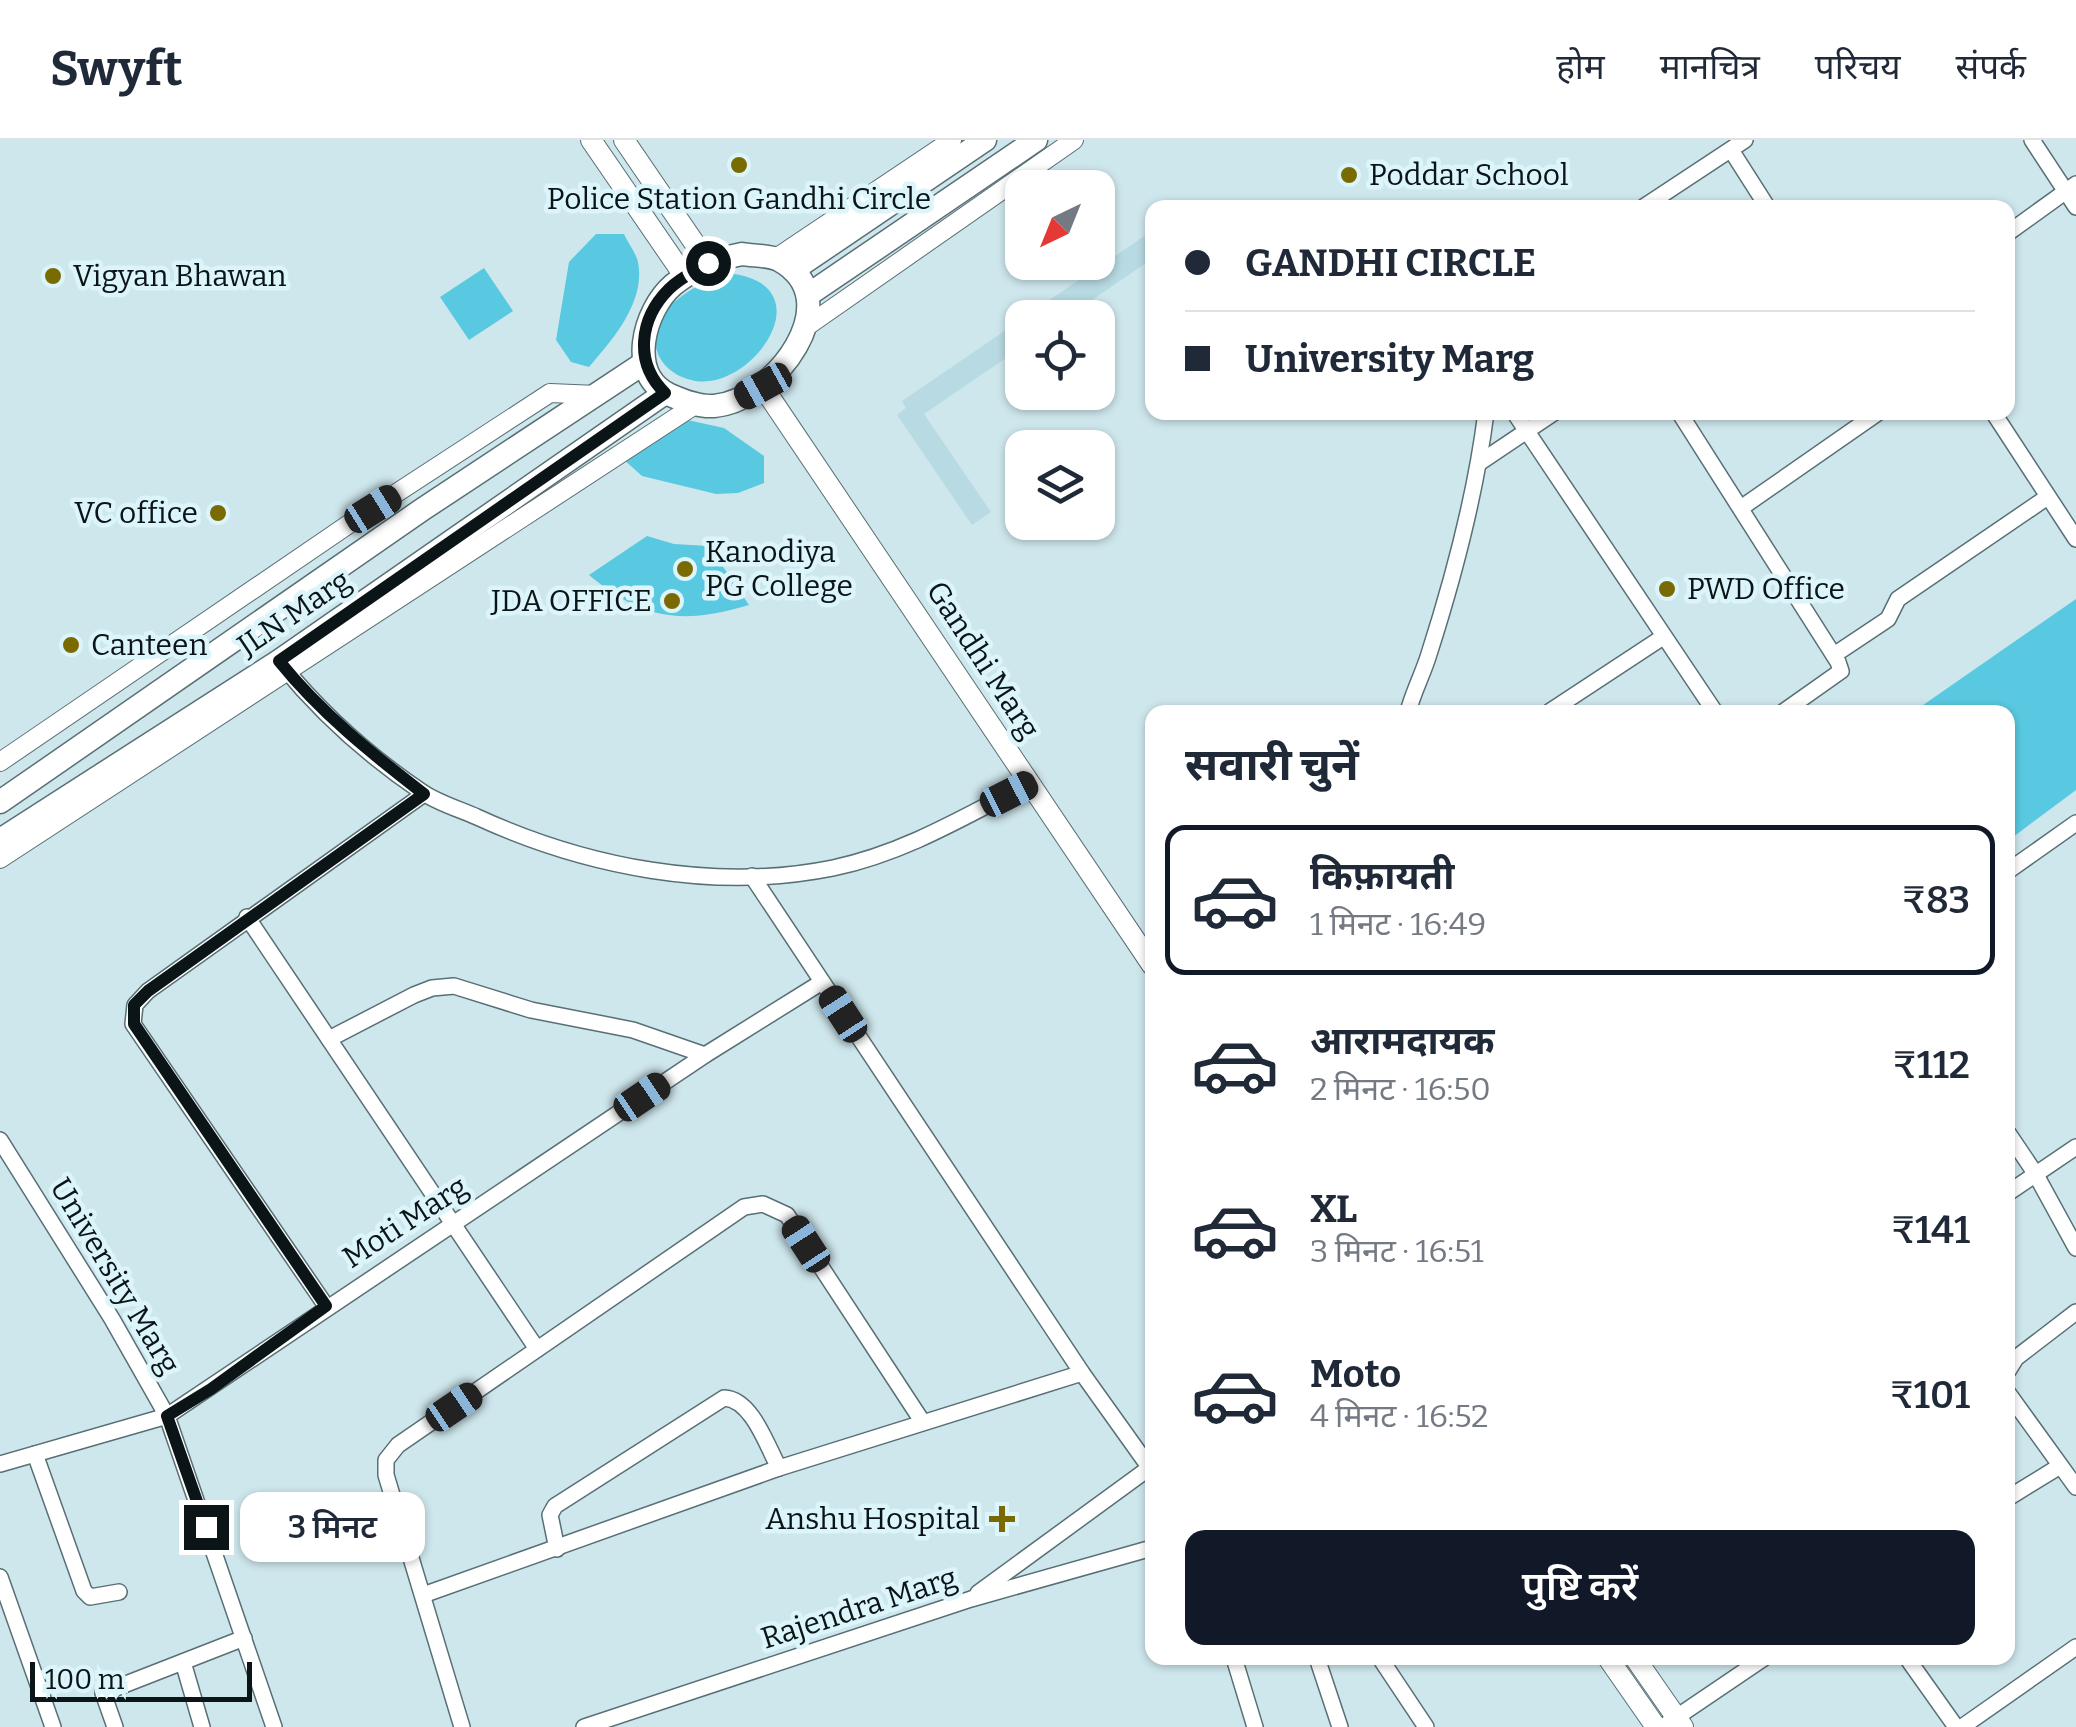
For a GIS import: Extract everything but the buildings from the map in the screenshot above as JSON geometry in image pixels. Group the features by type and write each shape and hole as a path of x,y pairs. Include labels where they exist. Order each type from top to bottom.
{"main road":[{"path":"591,140 685,277"},
{"path":"624,140 708,263"},
{"path":"784,264 985,140"},
{"path":"808,295 784,264 742,254 708,263 671,287 654,308 646,328 644,363 651,379 665,393 695,405 738,401 763,386 783,369 802,329 808,295 1036,140"},
{"name":"JLN Marg","path":"0,802 423,509 644,363"},
{"name":"Gandhi Marg","path":"763,386 1145,954"},
{"name":"JLN Marg","path":"0,840 283,666 665,393"},
{"path":"1615,1665 1670,1724"},
{"path":"1639,1665 1670,1724"}],"street":[{"path":"784,264 952,140"},
{"path":"802,329 1074,140"},
{"path":"1654,200 1745,140"},
{"path":"2032,140 2071,187 2076,207"},
{"path":"1730,150 1763,200"},
{"path":"2015,228 2071,187"},
{"path":"0,762 349,524 550,394 598,395"},
{"path":"0,859 283,666 695,405"},
{"path":"1410,705 1428,658 1480,463 1485,420"},
{"path":"1519,420 1710,705"},
{"path":"1480,463 1543,420"},
{"path":"1684,420 1834,655 1840,672 1793,705"},
{"path":"1742,508 1867,420"},
{"path":"1998,420 2076,539"},
{"path":"1834,655 1888,619 1898,599 2046,498"},
{"path":"1561,705 1663,637"},
{"path":"283,666 305,694 357,742 424,794 504,830 588,858 680,874 752,876 832,868 915,844 1028,784"},
{"path":"326,1306 134,1024 134,1005 247,918 424,794"},
{"path":"2015,866 2076,823"},
{"path":"752,876 1082,1373 1145,1458"},
{"path":"247,918 536,1350"},
{"name":"Moti Marg","path":"0,1464 167,1416 705,1054 822,982"},
{"path":"329,1040 414,995 454,986 532,1010 634,1030 705,1054"},
{"name":"University Marg","path":"0,1140 112,1319 167,1416 274,1727"},
{"path":"2015,1143 2076,1248"},
{"path":"2015,1188 2076,1148"},
{"path":"462,1727 386,1475 386,1460 398,1445 744,1208 763,1204 787,1215 922,1421"},
{"path":"2015,1360 2076,1312"},
{"path":"423,1595 779,1468 1082,1373"},
{"path":"557,1549 550,1515 555,1506 724,1398 744,1405 779,1468"},
{"path":"2015,1403 2076,1488"},
{"path":"36,1454 84,1591 90,1597 118,1592"},
{"path":"2015,1494 2060,1466"},
{"path":"971,1599 1032,1551 1145,1473"},
{"name":"Rajendra Marg","path":"584,1727 625,1721 971,1599 1145,1550"},
{"path":"0,1577 8,1623 53,1727"},
{"path":"114,1727 104,1693 244,1638"},
{"path":"1912,1665 1959,1727 2076,1648"},
{"path":"183,1662 202,1727"},
{"path":"1236,1665 1255,1727"},
{"path":"1319,1665 1340,1727"},
{"path":"1385,1665 1426,1727"},
{"path":"1670,1724 1754,1665"}],"shaded area":[{"path":"596,234 624,234 637,259 639,277 625,319 589,367 571,362 556,340 569,262"},
{"path":"1145,236 1145,264 1092,300 1049,300 1079,280 1115,280 1115,256"},
{"path":"484,268 513,311 469,340 440,297"},
{"path":"727,273 757,281 773,296 776,315 770,336 755,356 736,371 714,380 691,380 678,375 668,368 656,348 658,325 679,298"},
{"path":"1005,331 1005,359 924,414 991,512 972,525 897,415 906,408 902,401"},
{"path":"683,419 724,428 764,456 764,483 738,493 716,494 642,476 622,458"},
{"path":"647,536 674,544 709,546 749,605 703,615 664,614 627,601 589,575"},
{"path":"2076,599 2076,790 2015,836 2015,705 1923,705"}],"place":[{"name":"Police Station Gandhi Circle","path":"739,165"},
{"name":"Poddar School","path":"1349,175"},
{"name":"Vigyan Bhawan","path":"53,276"},
{"name":"VC office","path":"218,513"},
{"name":"Kanodiya PG College","path":"685,569"},
{"name":"PWD Office","path":"1667,589"},
{"name":"JDA OFFICE","path":"672,601"},
{"name":"Canteen","path":"71,645"},
{"name":"Anshu Hospital","path":"1002,1519"}],"route":[{"path":"206,1527 167,1416 326,1306 134,1024 134,1005 247,918 424,794 357,742 305,694 279,661 665,393 651,379 644,363 646,328 654,308 671,287 708,263"}]}
